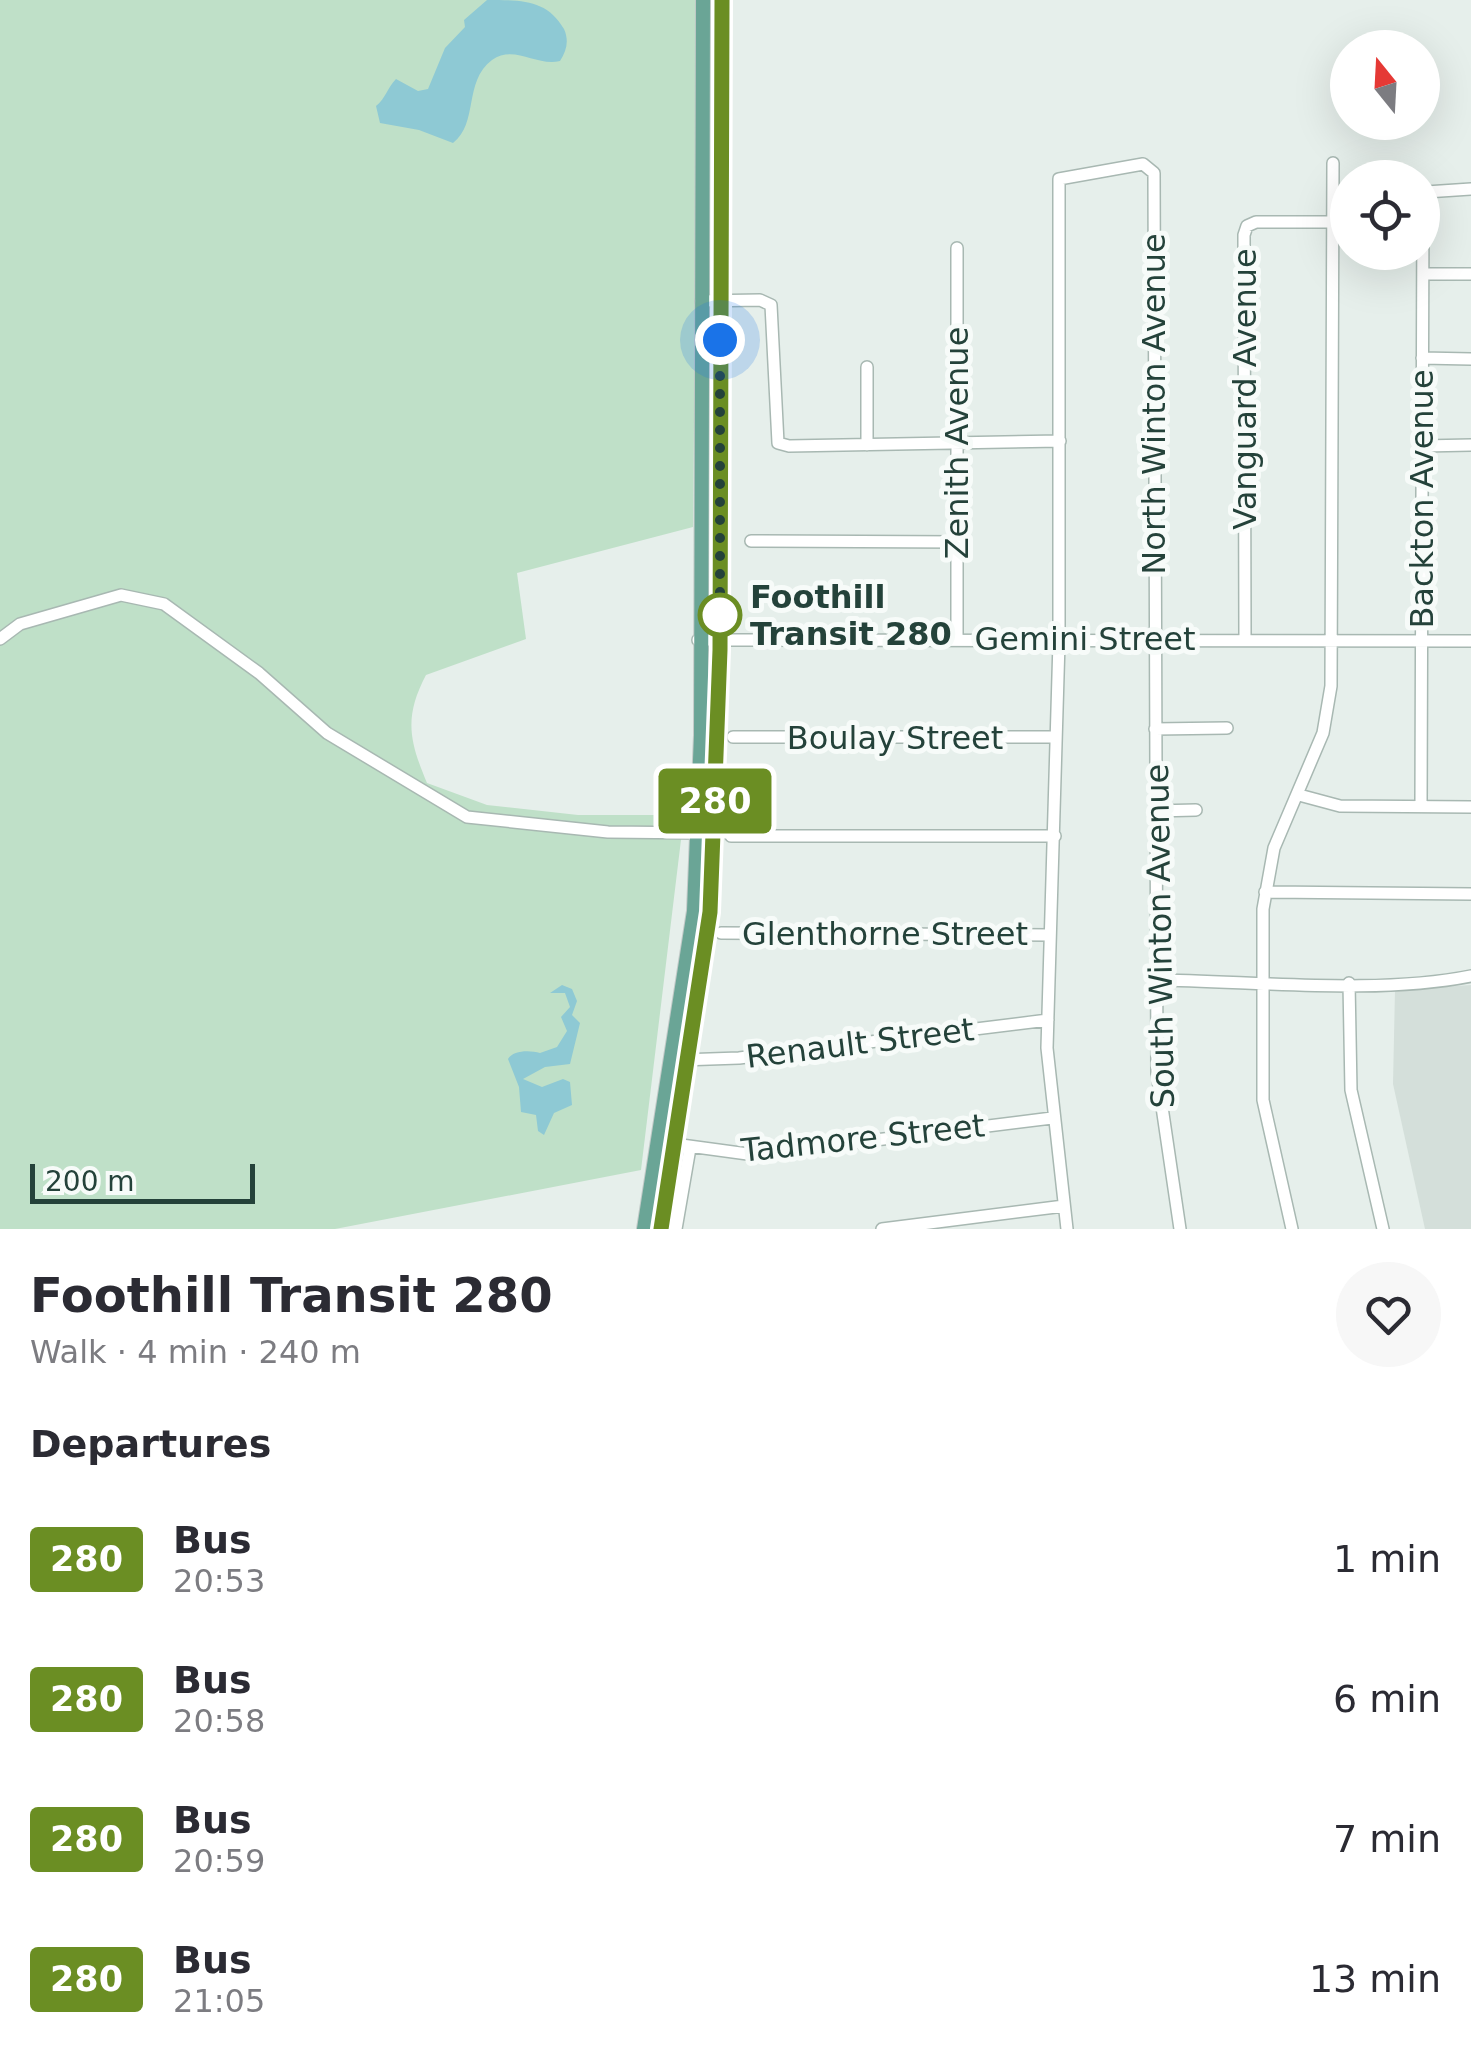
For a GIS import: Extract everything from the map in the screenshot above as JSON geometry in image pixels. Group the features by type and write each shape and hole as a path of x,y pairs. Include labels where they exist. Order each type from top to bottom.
{"main road":[{"path":"644,1229 694,911 701,735 698,640 702,0"},
{"path":"661,1229 710,912 714,833 720,640 722,0"},
{"path":"699,538 710,547 720,573"}],"street":[{"name":"North Winton Avenue","path":"1060,442 1059,178 1104,167 1152,167 1154,641"},
{"name":"Backton Avenue","path":"1421,806 1426,192 1471,190"},
{"name":"Vanguard Avenue","path":"1245,638 1244,235 1247,226 1256,222 1330,222"},
{"name":"Zenith Avenue","path":"957,248 958,639"},
{"path":"1292,1229 1263,1100 1260,981 1265,892 1274,848 1323,733 1331,686 1333,270"},
{"path":"1424,274 1471,274"},
{"path":"701,301 760,300 771,305 778,443 1060,442 1055,836 1048,1020 1052,1118 1067,1229"},
{"path":"1422,358 1471,359"},
{"path":"867,367 867,445"},
{"path":"1424,446 1471,445"},
{"path":"751,541 958,542"},
{"path":"0,639 20,624 121,595 164,604 259,673 327,732 466,817 608,832 714,833"},
{"name":"Gemini Street","path":"698,640 1471,641"},
{"name":"South Winton Avenue","path":"1154,641 1155,811 1164,895 1156,980 1157,1074 1180,1229"},
{"path":"1155,730 1226,728"},
{"name":"Boulay Street","path":"734,737 1056,737"},
{"path":"1299,795 1340,806 1471,807"},
{"path":"1155,811 1196,810"},
{"path":"731,836 1055,836"},
{"path":"1265,892 1471,894"},
{"name":"Glenthorne Street","path":"721,932 1049,935"},
{"path":"1156,980 1350,983 1446,981 1471,976"},
{"path":"1350,983 1351,1090 1382,1229"},
{"name":"Renault Street","path":"671,1060 739,1058 1048,1020"},
{"name":"Tadmore Street","path":"674,1144 754,1155 1052,1118"},
{"path":"676,1229 690,1148"},
{"path":"882,1229 1064,1206"}],"shaded area":[{"path":"1471,985 1471,1229 1425,1229 1393,1084 1395,990"}],"green space":[{"path":"0,0 698,0 693,527 517,573 526,639 426,675 412,716 413,741 427,783 487,805 578,815 684,815 641,1170 335,1229 0,1229"}],"water":[{"path":"487,0 523,2 550,12 566,37 560,61 509,54 492,60 477,79 466,125 453,143 419,130 380,123 376,106 393,82 396,79 418,91 428,89 445,48 465,27 464,20"},
{"path":"562,985 572,989 577,1001 572,1015 580,1023 570,1064 545,1067 523,1079 542,1087 563,1079 570,1082 572,1105 554,1113 544,1135 538,1131 536,1115 521,1112 519,1087 508,1059 518,1052 540,1053 557,1047 567,1031 561,1017 570,1007 565,993 550,993"}],"bus line":[{"name":"280","path":"661,1229 710,912 720,650 722,0"}],"place":[{"name":"Foothill Transit 280","path":"720,615"}],"route":[{"path":"720,340 720,615"}]}
